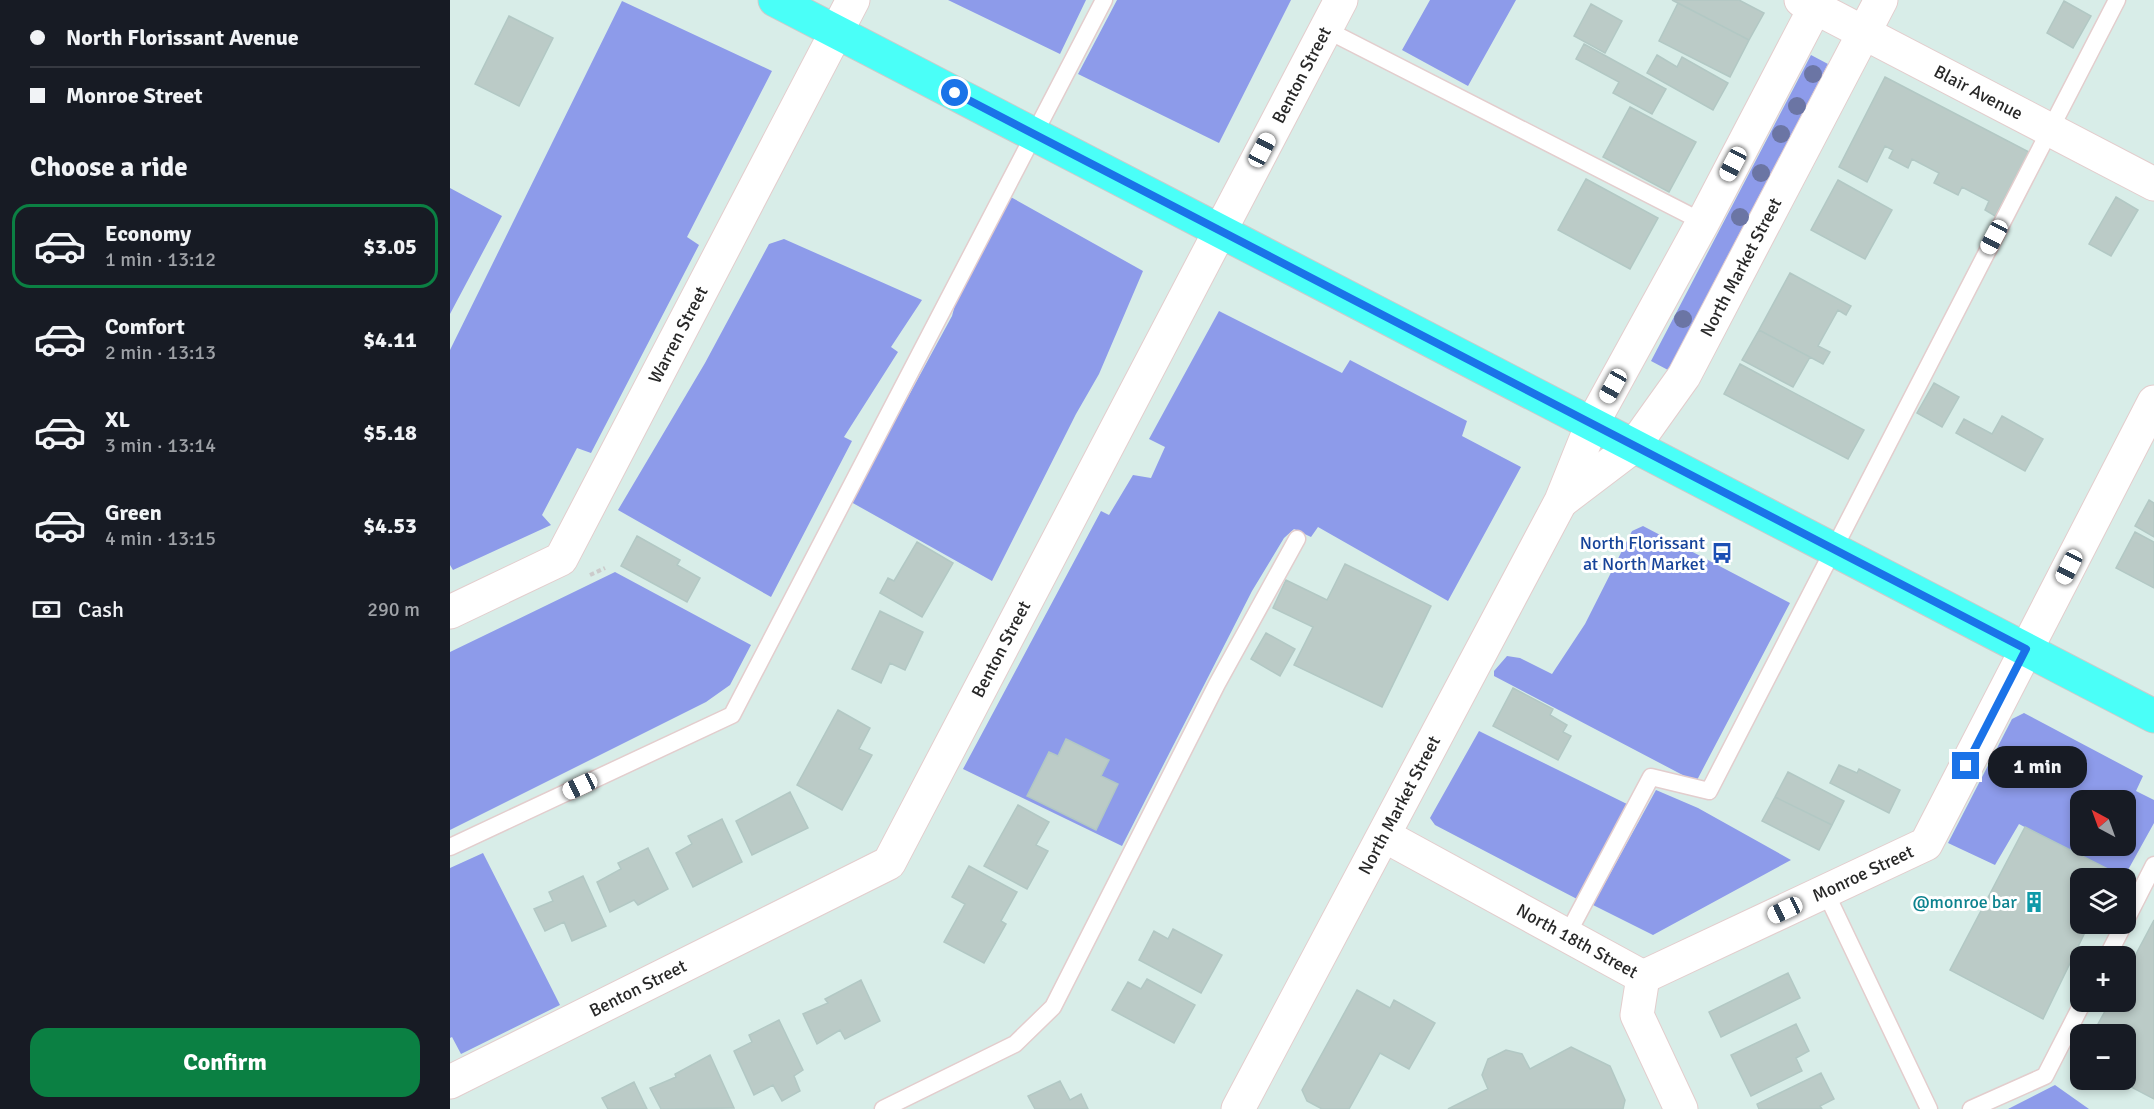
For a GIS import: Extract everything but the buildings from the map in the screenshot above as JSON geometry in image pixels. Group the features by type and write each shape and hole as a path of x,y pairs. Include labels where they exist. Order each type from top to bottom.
{"main road":[{"path":"775,0 2154,716"}],"street":[{"name":"Warren Street","path":"450,612 561,559 853,0"},
{"name":"Benton Street","path":"450,1082 889,863 1341,0"},
{"name":"North Market Street","path":"1561,501 1634,446 1684,376 1881,0"},
{"name":"North Market Street","path":"1242,1107 1561,501 1592,424 1703,222 1811,2"},
{"name":"Blair Avenue","path":"1811,2 1864,33 2154,184"},
{"name":"Monroe Street","path":"1643,977 1926,844 2154,402"},
{"name":"North 18th Street","path":"1385,836 1643,977 1636,1015 1681,1109"}],"lane":[{"path":"450,848 732,715 1104,0"},
{"path":"1567,935 1651,777 1709,790 2117,0"},
{"path":"1325,29 1703,222"},
{"path":"883,1109 1015,1044 1053,1007 1212,694 1297,539"},
{"path":"2136,900 2154,865"},
{"path":"1825,891 1929,1109"},
{"path":"1971,1109 2045,1076 2078,1012"}],"shaded area":[{"path":"948,0 1086,0 1060,54"},
{"path":"1117,0 1291,0 1219,143 1078,74"},
{"path":"1430,0 1516,0 1468,86 1402,50"},
{"path":"622,1 772,71 687,237 699,245 591,453 577,448 542,515 551,525 453,570 450,565 450,350"},
{"path":"1811,55 1828,64 1668,370 1651,361"},
{"path":"450,188 502,216 450,314"},
{"path":"1009,196 1143,271 1099,374 1076,414 992,581 851,502 952,316 959,290"},
{"path":"784,239 922,300 891,347 898,352 844,437 852,441 771,597 618,510 705,363 769,244"},
{"path":"1219,311 1342,373 1350,360 1467,421 1462,436 1521,467 1448,601 1318,527 1311,537 1294,529 1284,538 1252,591 1122,846 963,769 1101,511 1109,515 1133,475 1151,478 1165,447 1149,439"},
{"path":"1643,526 1790,603 1696,782 1494,676 1494,671 1507,656 1520,658 1552,674 1585,624 1632,531"},
{"path":"615,572 751,645 730,685 706,702 450,830 450,652"},
{"path":"2024,713 2143,776 2136,791 2070,790 2070,851 2019,824 1995,865 1948,843 2012,719"},
{"path":"1479,731 1627,804 1577,899 1435,825 1430,818"},
{"path":"1656,790 1698,808 1791,860 1653,935 1593,905"},
{"path":"2136,791 2154,800 2154,823 2136,856"},
{"path":"483,853 560,1005 461,1054 452,1037 450,1038 450,868"},
{"path":"2080,856 2136,856 2129,868 2102,868"},
{"path":"2055,1085 2089,1109 2008,1109"}],"place":[{"name":"North Florissant at North Market","path":"1722,553"},
{"name":"@monroe bar","path":"2034,902"}],"route":[{"path":"955,93 2026,649 1966,766"}]}
